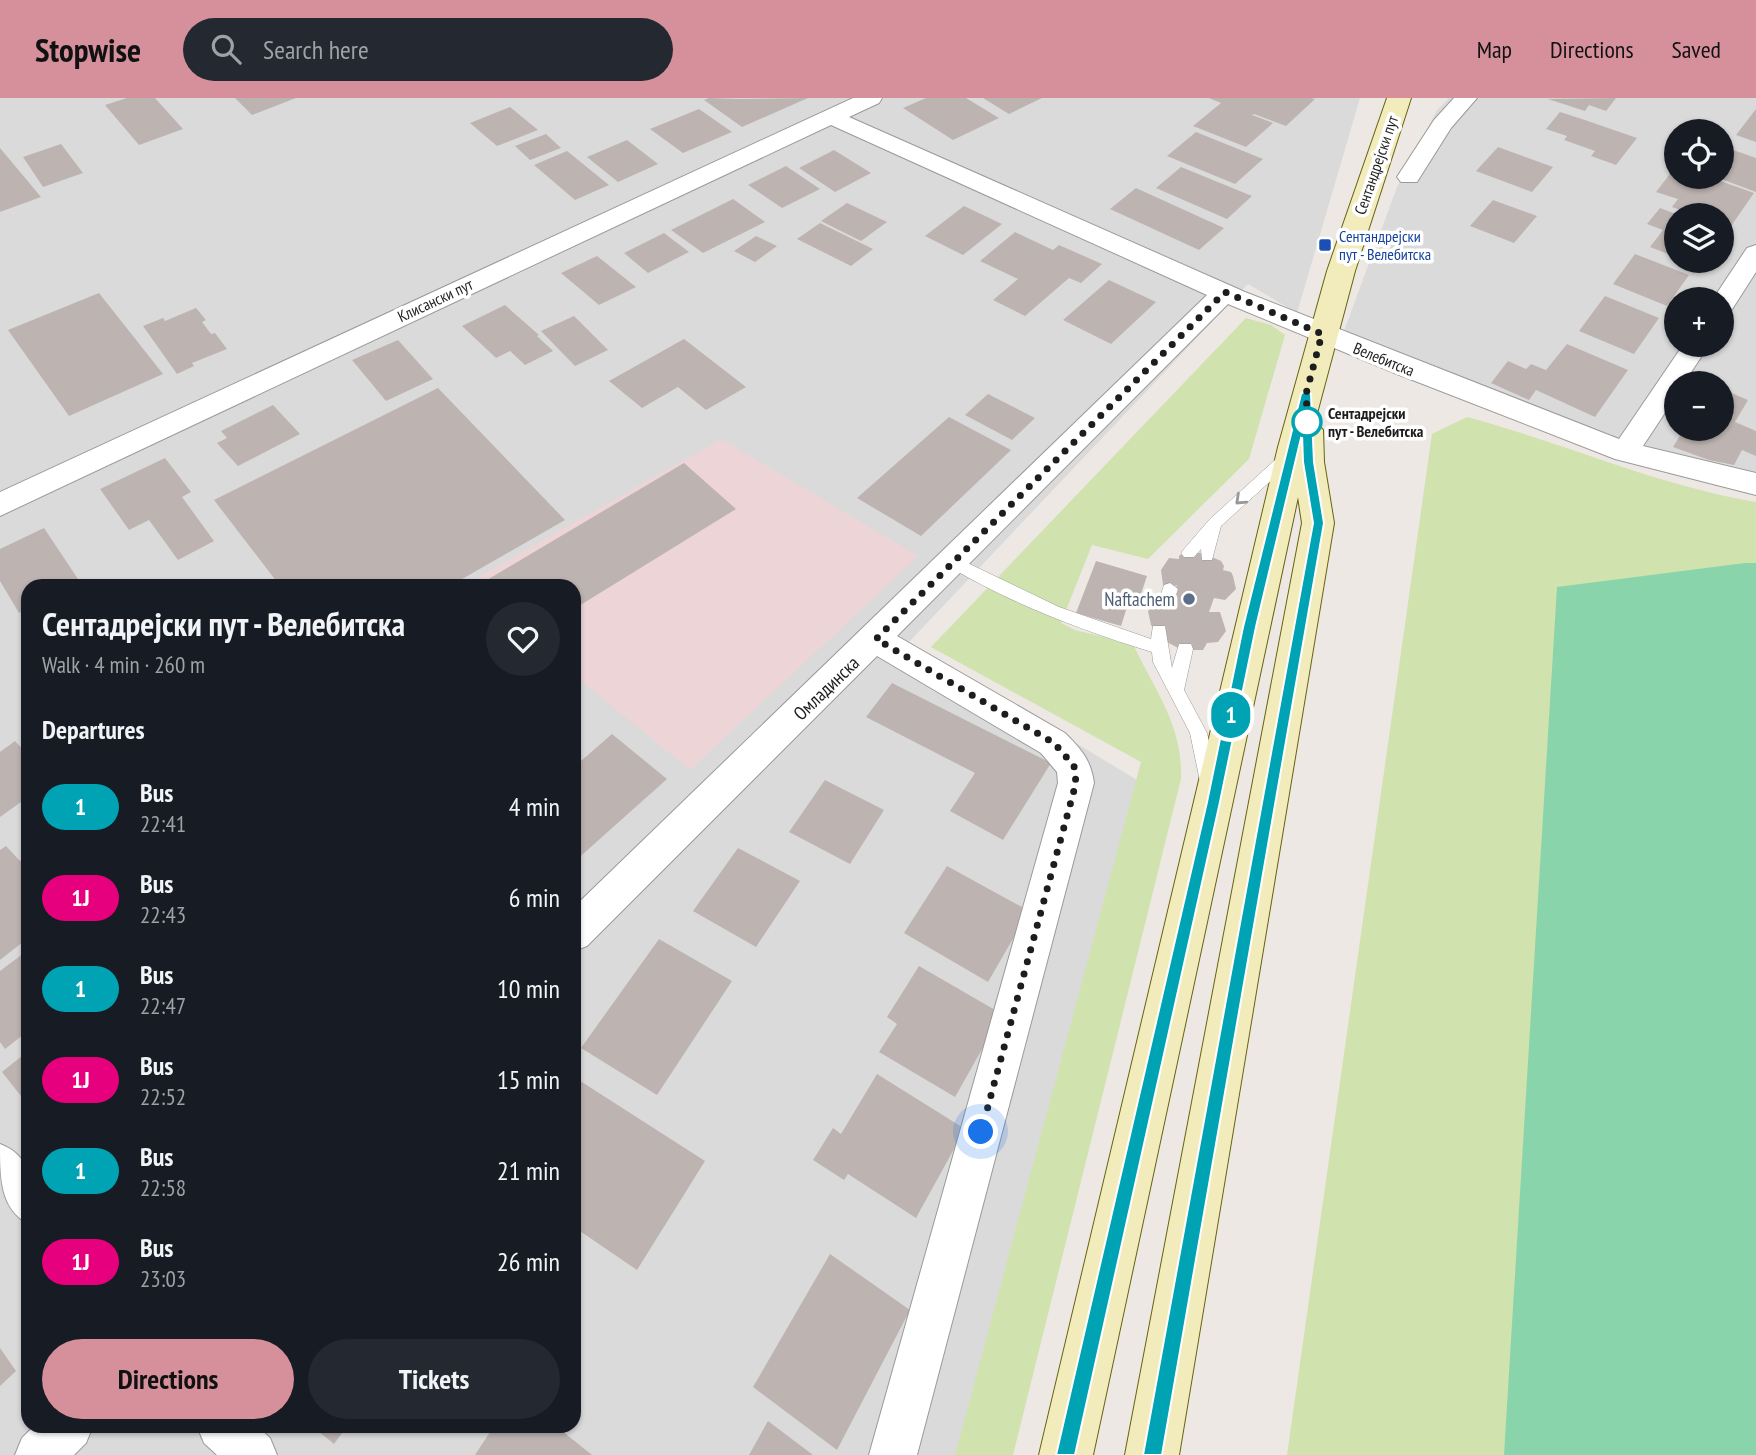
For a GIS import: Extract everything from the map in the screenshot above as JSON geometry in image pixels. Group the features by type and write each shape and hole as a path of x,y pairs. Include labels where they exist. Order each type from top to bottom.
{"main road":[{"name":"Сентандрејски пут","path":"1066,1455 1291,454 1322,334 1376,160 1399,98"},
{"name":"Сентандрејски пут","path":"1152,1455 1318,523 1308,462 1306,394"}],"street":[{"name":"Клисански пут","path":"0,505 871,98"},
{"path":"1436,98 1465,99"},
{"path":"1409,177 1442,125 1465,99"},
{"name":"Велебитска","path":"831,117 1322,334 1625,452 1756,484"},
{"path":"1734,287 1756,253"},
{"name":"Омладинска","path":"581,926 876,639 1225,292"},
{"path":"1625,452 1688,357"},
{"path":"876,639 1054,743 1074,766 1076,783 893,1455"},
{"path":"0,1165 21,1193"},
{"path":"39,1455 62,1433"},
{"path":"229,1433 253,1455"}],"lane":[{"path":"1189,553 1215,523 1291,454"},
{"path":"1208,556 1215,523"},
{"path":"953,562 1031,604 1081,625 1159,640 1161,663 1198,733 1213,802"},
{"path":"1175,692 1185,649"}],"shaded area":[{"path":"0,98 1360,98 1297,313 1248,284 909,642 1170,800 1002,1455 0,1455"},
{"path":"1449,98 1756,98 1756,473 1607,436 1344,331 1397,187 1437,110"},
{"path":"721,439 918,556 690,770 581,681 581,579 475,579"}],"green space":[{"path":"1246,318 1271,325 1285,335 1249,459 1148,559 1092,545 1061,623 1075,630 1133,644 1172,725 1180,760 1181,779 1013,1455 955,1455 1141,762 931,647"},
{"path":"1467,417 1682,485 1756,502 1756,1455 1287,1455 1432,434"},
{"path":"1756,563 1756,1455 1504,1455 1557,587"}],"building":[{"path":"127,98 155,98 183,129 139,145 105,105"},
{"path":"235,98 296,98 252,115"},
{"path":"808,98 742,127 704,100"},
{"path":"926,98 966,98 999,118 953,140 903,108"},
{"path":"983,98 1042,98 1009,114"},
{"path":"1209,98 1315,99 1286,126 1252,115 1273,123 1246,147 1193,126 1221,103"},
{"path":"1616,98 1606,111 1589,105 1585,111 1548,99"},
{"path":"510,107 538,130 497,146 470,123"},
{"path":"699,109 732,132 683,153 650,129"},
{"path":"1756,109 1756,142 1736,135"},
{"path":"1560,112 1637,138 1616,165 1591,156 1595,151 1564,140 1567,136 1546,129"},
{"path":"1196,132 1263,159 1235,184 1167,156"},
{"path":"546,134 561,148 530,160 515,146"},
{"path":"627,140 658,164 618,182 587,157"},
{"path":"61,144 83,173 43,187 23,157"},
{"path":"1498,147 1553,167 1532,192 1476,171"},
{"path":"0,148 41,197 0,212"},
{"path":"834,150 871,173 835,192 799,168"},
{"path":"1734,150 1756,158 1756,192 1734,184"},
{"path":"567,151 609,185 575,200 534,165"},
{"path":"786,166 820,189 782,208 748,185"},
{"path":"1181,167 1252,196 1227,219 1156,188"},
{"path":"1664,182 1664,189 1734,189 1734,186 1754,193 1734,222 1734,203 1675,203 1678,199 1656,192"},
{"path":"1136,188 1224,228 1199,250 1110,209"},
{"path":"733,199 765,222 703,253 671,230"},
{"path":"1493,200 1537,216 1514,243 1470,226"},
{"path":"847,203 887,222 861,241 821,221"},
{"path":"964,206 1002,224 963,255 925,236"},
{"path":"1660,208 1664,210 1664,252 1650,247 1663,230 1647,224"},
{"path":"820,223 873,249 851,266 797,239"},
{"path":"1015,232 1053,250 1059,245 1102,264 1081,283 1069,278 1025,316 993,300 1018,279 980,261"},
{"path":"664,233 689,252 648,273 624,253"},
{"path":"756,236 777,246 755,262 734,251"},
{"path":"1635,254 1664,265 1664,273 1689,275 1680,287 1664,287 1664,305 1613,284"},
{"path":"597,256 636,287 599,305 561,273"},
{"path":"1109,280 1156,302 1111,344 1063,320"},
{"path":"99,293 163,374 69,416 8,330"},
{"path":"1605,296 1659,318 1634,354 1579,331"},
{"path":"505,305 553,351 525,365 510,351 496,358 462,326"},
{"path":"196,308 206,320 202,322 211,334 215,333 227,349 192,363 194,366 177,374 143,326 163,318 165,321"},
{"path":"574,316 608,350 575,366 541,331"},
{"path":"684,339 746,387 706,410 678,387 642,408 609,381"},
{"path":"398,340 433,379 386,401 352,360"},
{"path":"1567,344 1628,370 1595,417 1536,390 1529,400 1491,383 1508,361 1526,369 1531,364 1546,370"},
{"path":"438,388 565,520 462,579 275,579 214,500"},
{"path":"988,394 1035,418 1012,440 965,415"},
{"path":"1734,394 1748,400 1735,422 1756,431 1756,456 1742,450 1734,465 1709,460 1673,447 1677,441 1734,441"},
{"path":"273,405 300,434 238,466 217,443 227,438 221,431"},
{"path":"949,417 1011,450 921,536 857,498"},
{"path":"165,458 191,492 182,497 214,541 178,560 149,520 129,530 100,489"},
{"path":"684,463 736,509 581,605 581,579 489,579"},
{"path":"44,528 78,579 21,579 19,613 0,581 0,549"},
{"path":"1184,552 1203,553 1221,561 1223,570 1231,572 1236,589 1225,600 1214,598 1209,612 1220,612 1226,631 1218,642 1207,643 1203,650 1182,650 1163,640 1151,625 1148,611 1158,600 1170,602 1177,585 1168,589 1163,585 1161,570 1169,558 1179,559"},
{"path":"1096,561 1147,576 1137,606 1128,604 1121,626 1076,613"},
{"path":"892,683 1051,763 1003,840 950,811 975,773 866,717"},
{"path":"612,734 667,779 581,856 581,761"},
{"path":"15,741 21,747 21,802 0,817 0,752"},
{"path":"825,780 884,810 850,864 789,832"},
{"path":"6,846 21,860 21,944 0,960 0,850"},
{"path":"738,848 800,881 756,947 693,911"},
{"path":"947,866 1029,911 988,982 904,933"},
{"path":"659,939 732,981 657,1095 581,1048"},
{"path":"21,955 21,1036 5,1049 0,1042 0,971"},
{"path":"919,966 1002,1014 955,1097 879,1052 897,1024 887,1017"},
{"path":"21,1057 21,1096 2,1072"},
{"path":"877,1074 965,1129 916,1218 848,1174 844,1180 813,1160 833,1128 841,1134"},
{"path":"581,1081 705,1161 637,1270 581,1232"},
{"path":"830,1254 910,1310 837,1450 753,1387"},
{"path":"0,1348 16,1371 0,1386"},
{"path":"768,1421 813,1455 749,1455"},
{"path":"321,1433 342,1433 334,1444"},
{"path":"489,1433 565,1433 592,1455 475,1455"}],"bus line":[{"name":"1","path":"1066,1455 1250,627 1306,394 1308,462 1318,523 1152,1455"}],"place":[{"name":"Сентандрејски пут - Велебитска","path":"1325,245"},
{"name":"Сентадрејски пут - Велебитска","path":"1307,422"},
{"name":"Naftachem","path":"1189,599"}],"route":[{"path":"981,1132 1076,783 1074,766 1054,743 876,639 1225,292 1322,334 1306,394 1308,429 1307,422"}]}
